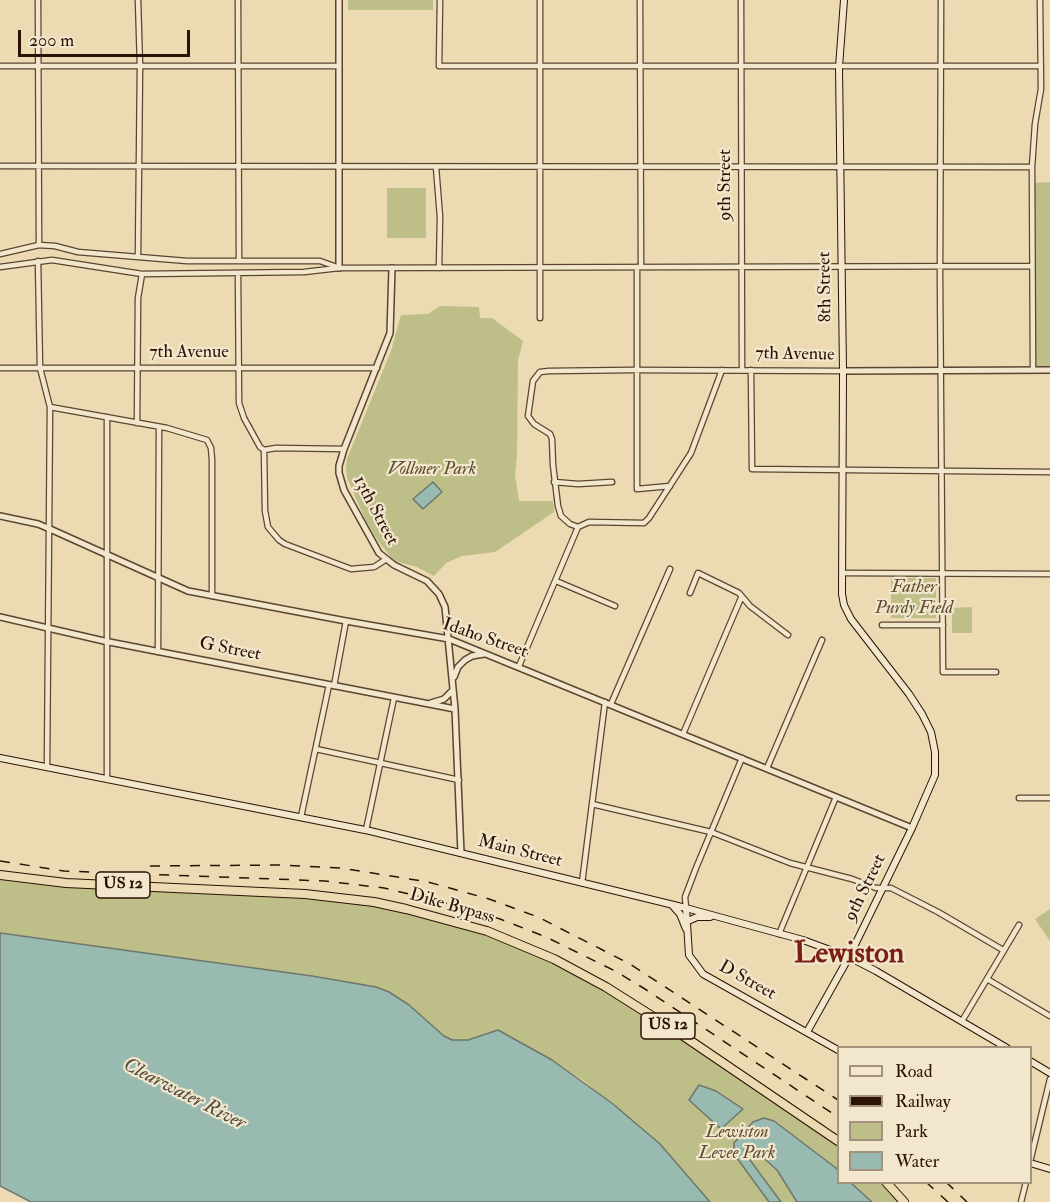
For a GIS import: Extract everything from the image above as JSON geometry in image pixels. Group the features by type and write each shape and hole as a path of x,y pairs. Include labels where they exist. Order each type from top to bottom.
{"highway":[{"name":"Dike Bypass","path":"0,875 66,883 305,894 374,902 487,931 554,959 606,987 682,1035 837,1140"},
{"path":"888,1184 904,1202"}],"main road":[{"name":"8th Street","path":"844,0 839,67 843,371 842,594 846,612 922,714 931,732 935,752"},
{"name":"9th Street","path":"807,1032 849,957 912,828 935,775 935,752"},
{"name":"Main Street","path":"0,758 366,830 724,918 849,957 1005,1046"},
{"path":"671,904 680,914 686,930"},
{"name":"D Street","path":"686,908 689,955 703,974 837,1049"},
{"path":"688,921 697,917 724,918"},
{"path":"1032,1063 1050,1073"},
{"path":"1032,1163 1050,1169"}],"street":[{"path":"38,0 39,245"},
{"path":"138,0 140,66 138,256"},
{"path":"238,0 239,260"},
{"path":"339,0 339,268"},
{"path":"440,0 440,66 1041,66"},
{"path":"540,0 540,318"},
{"path":"640,0 637,489 670,486"},
{"name":"9th Street","path":"741,0 742,370"},
{"path":"941,0 940,371 943,672 996,672"},
{"path":"1033,370 1032,167 1035,124 1041,89 1040,0"},
{"path":"0,66 339,66"},
{"path":"0,166 1032,167"},
{"path":"436,167 440,217 439,268"},
{"path":"0,254 39,245 55,246 78,252 187,261 320,261 339,268"},
{"path":"0,267 38,261 58,261 142,274 311,272 339,268 1032,266"},
{"path":"38,261 40,368 50,407 47,767"},
{"name":"13th Street","path":"392,268 392,324 339,466 344,490 372,544 385,560 420,576 434,587 445,607 455,709 461,853"},
{"path":"238,273 241,411 260,447 264,450 265,516 271,532 279,540 351,569 374,567 385,560"},
{"path":"137,423 138,298 142,274"},
{"name":"7th Avenue","path":"0,368 377,368"},
{"path":"519,666 578,527 589,522 644,523 649,518 691,453 722,370"},
{"path":"752,370 752,469 1050,472"},
{"name":"7th Avenue","path":"554,482 552,439 550,434 534,424 528,416 533,381 540,372 1050,370"},
{"path":"50,407 159,427 203,438 209,442 212,460 212,596"},
{"path":"107,417 107,778"},
{"path":"158,652 159,427"},
{"path":"264,450 276,448 344,449"},
{"path":"578,527 570,524 561,516 554,482 578,484 612,482"},
{"name":"Idaho Street","path":"0,516 50,528 188,591 449,639 912,828"},
{"path":"611,704 670,568"},
{"path":"690,593 698,573 734,590 788,635"},
{"path":"842,573 1050,574"},
{"path":"556,581 615,606"},
{"path":"683,734 741,598"},
{"name":"G Street","path":"0,617 158,652 455,709"},
{"path":"301,817 345,621"},
{"path":"882,625 943,625"},
{"path":"767,768 822,640"},
{"path":"426,704 444,699 453,688 456,672 465,660 477,655 489,654"},
{"path":"366,830 394,698"},
{"path":"582,883 605,702"},
{"path":"316,749 459,780"},
{"path":"686,908 685,897 741,758"},
{"path":"779,934 836,796"},
{"path":"1018,798 1050,798"},
{"path":"592,804 711,832 790,863 882,888 891,888 914,898 1003,950"},
{"path":"962,1021 1019,925"},
{"path":"987,979 1050,1016"},
{"path":"1032,1154 1050,1079"},
{"path":"1020,1202 1025,1184"}],"green space":[{"path":"348,0 433,0 433,10 348,10"},
{"path":"1050,182 1050,370 1033,370 1032,183"},
{"path":"387,188 426,188 426,238 387,238"},
{"name":"Vollmer Park","path":"440,306 479,307 480,318 492,318 523,341 518,360 515,475 519,501 553,501 554,512 495,552 462,556 446,563 434,576 417,567 394,561 378,541 365,519 347,478 346,468 347,459 391,351 401,315 428,314"},
{"name":"Father Purdy Field","path":"891,578 936,578 936,618 891,618"},
{"path":"972,607 972,633 952,633 952,608"},
{"name":"Lewiston Levee Park","path":"0,875 305,894 374,902 487,931 589,977 837,1140 837,1184 887,1184 904,1202 710,1202 660,1144 585,1082 552,1060 489,1032 468,1040 452,1040 409,1005 389,992 376,987 0,933"},
{"path":"1050,909 1050,941 1035,919"}],"water":[{"path":"433,482 442,492 423,509 413,499"},
{"name":"Clearwater River","path":"0,933 376,987 389,992 409,1005 444,1036 452,1040 468,1040 498,1030 552,1060 613,1104 660,1144 710,1202 31,1202 0,1186"},
{"path":"699,1085 716,1091 743,1109 721,1129 689,1100"},
{"path":"764,1118 774,1121 837,1169 837,1184 852,1184 872,1202 797,1202 777,1170 757,1152 745,1145 744,1152 781,1202 769,1202 734,1154 734,1143 753,1122"}],"railway":[{"path":"0,861 64,871 325,881 384,888 458,906 546,937 615,971 837,1116"},
{"path":"150,866 282,865 341,868 428,882 489,899 538,917 630,964 837,1099"},
{"path":"928,1184 948,1202"},
{"path":"948,1184 967,1202"}],"district":[{"name":"Lewiston","path":"849,956"}]}
